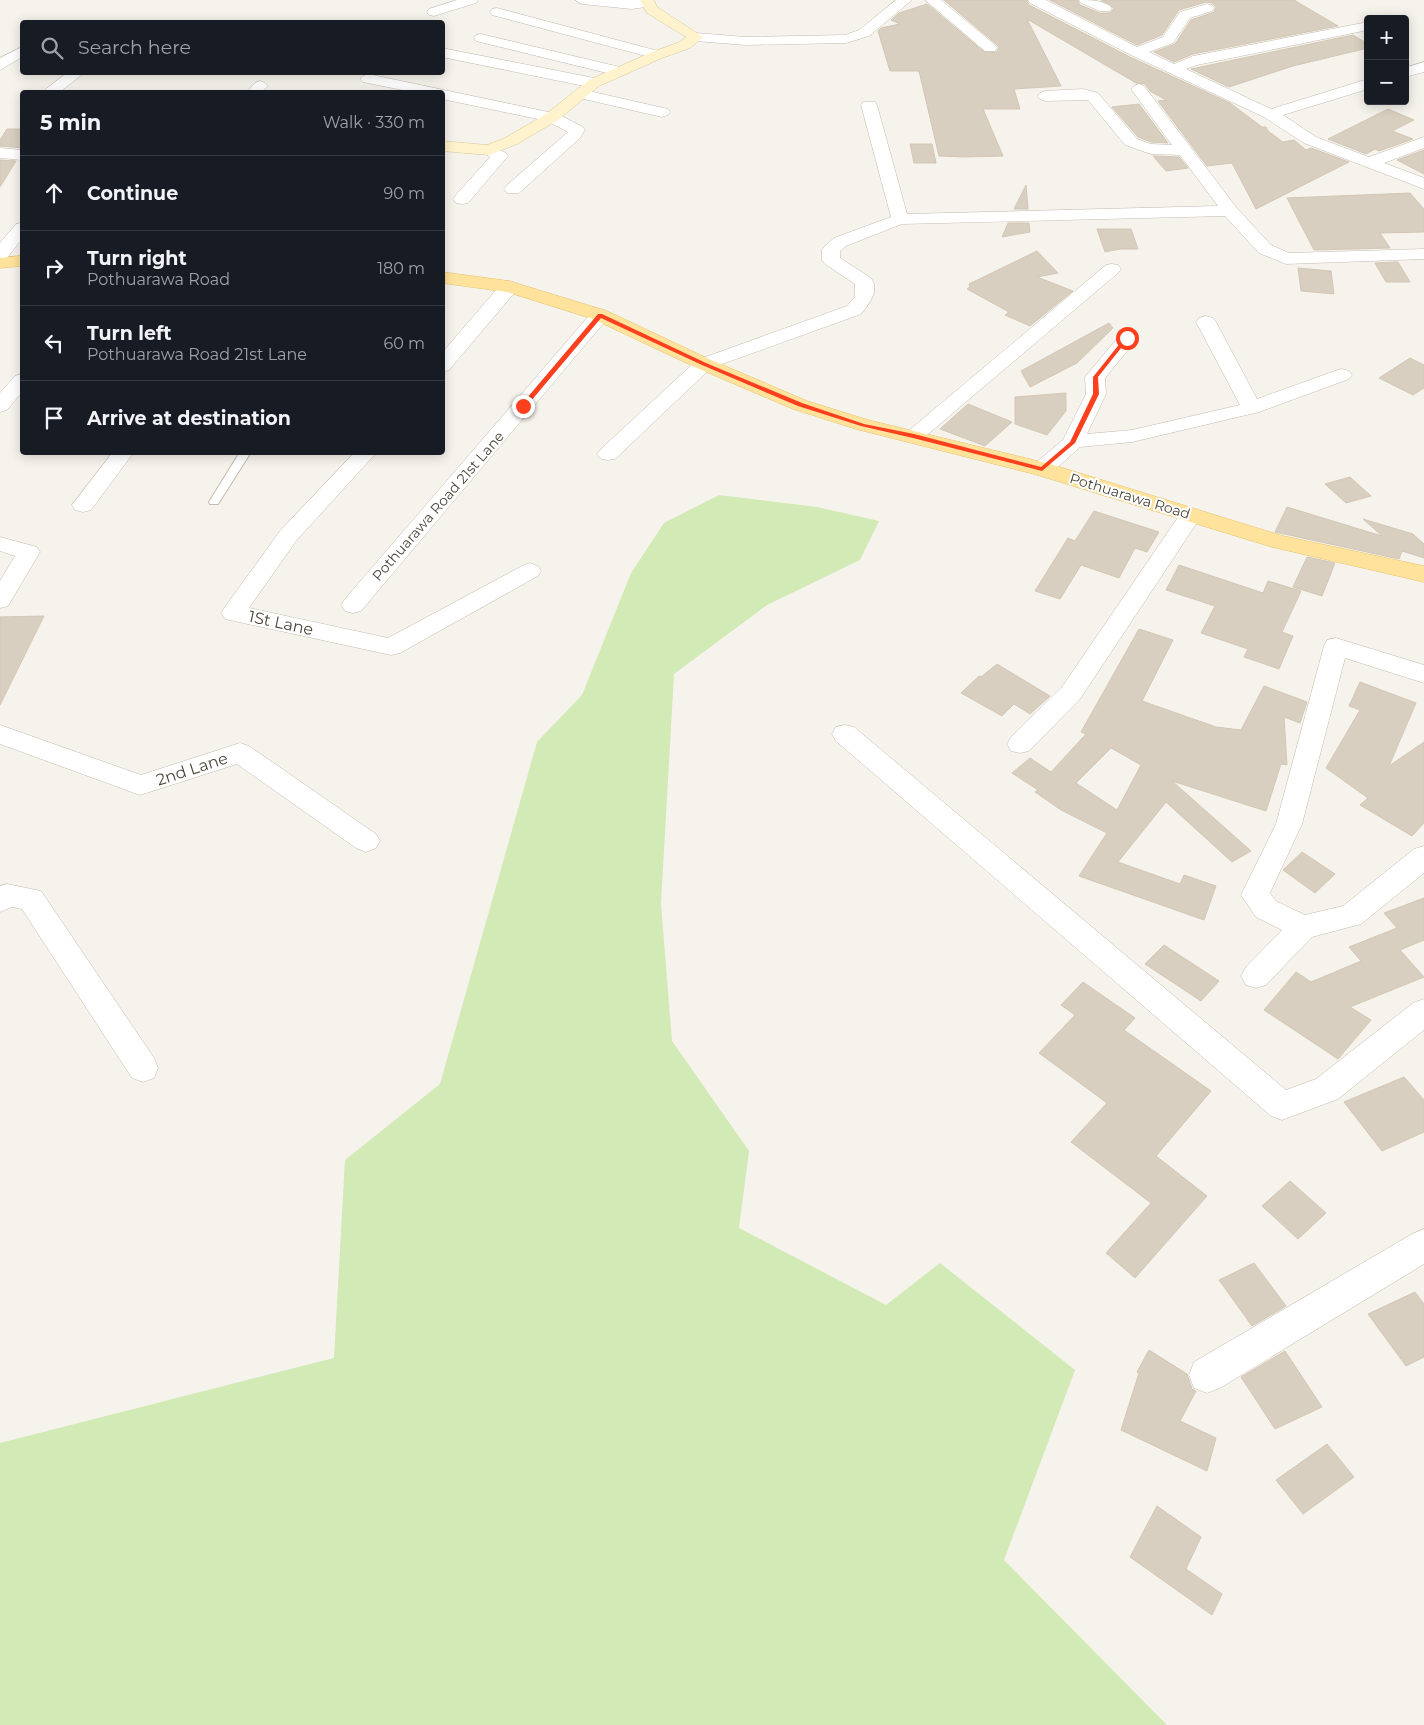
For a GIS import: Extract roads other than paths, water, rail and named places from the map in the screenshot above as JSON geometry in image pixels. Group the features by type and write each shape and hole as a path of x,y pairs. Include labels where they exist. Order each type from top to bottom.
{"main road":[{"path":"0,264 20,261"},
{"name":"Pothuarawa Road","path":"445,277 508,287 600,315 704,364 800,405 863,425 1042,469 1280,542 1424,574"}],"street":[{"path":"434,12 472,0"},
{"path":"582,0 632,6 647,2 652,10 696,37 745,41 846,39 864,33 905,0"},
{"path":"932,0 990,48"},
{"path":"1035,0 1136,52 1270,114 1310,140 1424,184"},
{"path":"1086,0 1106,8"},
{"path":"1136,52 1168,40 1185,16 1208,8"},
{"path":"497,12 657,55"},
{"path":"1174,69 1193,61 1364,27"},
{"path":"489,150 511,141 552,117 594,83 657,55 685,46 696,37"},
{"path":"481,38 619,71"},
{"path":"0,65 20,53"},
{"path":"445,53 594,83"},
{"path":"1409,71 1424,67"},
{"path":"54,90 74,75"},
{"path":"368,79 423,90"},
{"path":"1270,114 1364,85"},
{"path":"1139,89 1230,211 1265,249 1286,259 1424,254"},
{"path":"580,94 662,112"},
{"path":"1045,96 1083,94 1093,96 1131,142 1137,146 1186,150"},
{"path":"445,95 552,117 577,130 574,135 514,189"},
{"path":"869,105 900,219"},
{"path":"1370,162 1424,142"},
{"path":"445,146 489,150 500,156 462,200"},
{"path":"0,153 20,155"},
{"path":"608,454 704,364 854,310 864,297 864,282 831,260 831,249 840,242 900,219 1230,211"},
{"path":"0,255 20,230"},
{"path":"914,436 1112,269"},
{"path":"445,362 508,287"},
{"name":"Pothuarawa Road 21st Lane","path":"353,605 600,315"},
{"path":"1206,322 1252,408"},
{"path":"1042,469 1073,441 1096,394 1096,377 1127,338"},
{"path":"1073,441 1132,436 1252,408 1342,375"},
{"path":"0,406 20,382"},
{"path":"84,505 122,455"},
{"name":"1St Lane","path":"364,455 288,536 233,613 391,647 530,571"},
{"path":"1020,744 1071,693 1191,515"},
{"path":"0,544 29,552 0,600"},
{"path":"1303,927 1266,909 1255,896 1289,824 1336,646 1424,674"},
{"name":"2nd Lane","path":"0,734 140,786 240,753 366,841"},
{"path":"845,734 1282,1106 1327,1089 1424,1012"},
{"path":"1256,976 1303,927 1350,916 1424,857"},
{"path":"0,901 7,895 31,899 143,1068"},
{"path":"1207,1375 1424,1245"}],"lane":[{"path":"214,502 244,455"}]}
